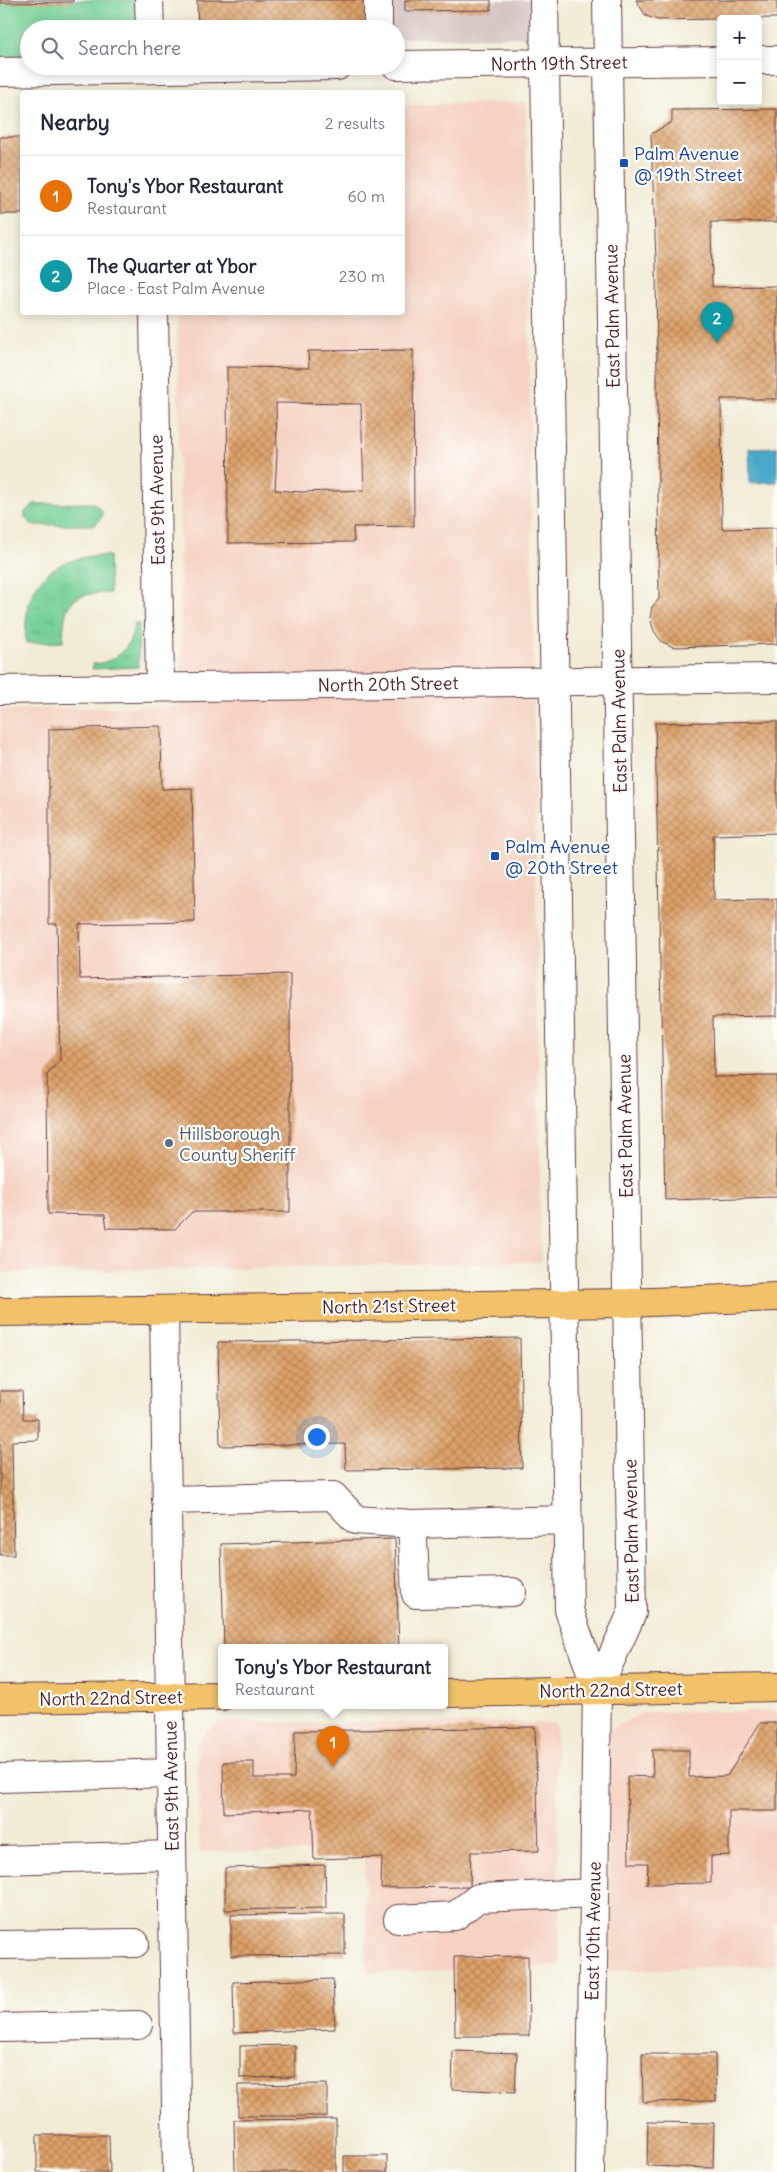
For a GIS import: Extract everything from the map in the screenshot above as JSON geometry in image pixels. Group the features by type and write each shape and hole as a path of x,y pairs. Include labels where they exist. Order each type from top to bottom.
{"main road":[{"name":"North 21st Street","path":"0,1312 627,1303 777,1297"},
{"name":"North 22nd Street","path":"448,1693 777,1687"},
{"name":"North 22nd Street","path":"0,1699 218,1696"}],"street":[{"path":"149,0 150,20"},
{"path":"378,0 378,20"},
{"path":"544,0 569,1610 597,1690"},
{"name":"East Palm Avenue","path":"597,1690 632,1613 607,0"},
{"path":"762,60 777,60"},
{"name":"North 19th Street","path":"405,65 717,61"},
{"path":"0,72 20,73"},
{"path":"112,75 169,75"},
{"name":"East 9th Avenue","path":"154,315 160,688"},
{"name":"North 20th Street","path":"0,690 777,678"},
{"name":"East 9th Avenue","path":"164,1310 177,2172"},
{"path":"166,1500 333,1496 356,1520 412,1524 567,1520"},
{"path":"412,1524 416,1594 512,1592"},
{"name":"East 10th Avenue","path":"590,2172 597,1690"},
{"path":"0,1778 170,1773"},
{"path":"0,1860 172,1855"},
{"path":"398,1919 455,1916 478,1898 594,1893"},
{"path":"0,1945 135,1943"},
{"path":"0,2028 138,2025"}],"shaded area":[{"path":"369,0 530,0 530,37 405,38 405,20 369,20"},
{"path":"526,102 541,1262 0,1273 0,710 182,706 177,315 405,315 405,105"},
{"path":"777,1711 777,1922 773,1922 774,1965 610,1971 606,1732 644,1712"},
{"path":"219,1722 556,1723 560,1966 367,1973 364,1852 200,1852 197,1743 207,1731"}],"green space":[{"path":"0,0 141,0 142,20 20,20 20,65 0,66"},
{"path":"94,503 102,511 102,517 95,525 32,525 25,517 25,512 34,504"},
{"path":"92,556 109,556 110,593 85,595 72,602 65,617 63,642 26,643 28,609 38,583 47,573 59,566"},
{"path":"134,624 139,624 138,667 92,669 93,664 109,661 121,652 130,640"}],"water":[{"path":"777,447 777,482 750,483 749,448"}],"building":[{"path":"0,0 73,0 73,2 0,3"},
{"path":"197,0 369,0 369,20 198,20"},
{"path":"405,0 491,0 491,10 405,11"},
{"path":"636,0 777,0 777,18 762,18 762,15 717,15 717,19 658,20 646,16"},
{"path":"777,109 777,222 711,222 712,287 777,286 777,399 721,399 722,529 777,528 777,644 674,647 662,642 654,631 650,618 652,607 659,599 656,261 651,134 672,122 672,110"},
{"path":"0,137 20,137 20,214 0,214"},
{"path":"413,350 414,526 353,527 354,542 228,543 227,367 309,368 308,351","holes":["276,403 361,404 364,490 302,492 275,490 277,453"]},
{"path":"777,721 777,833 713,835 714,900 777,899 777,1016 713,1017 714,1077 777,1076 777,1197 665,1200 655,723"},
{"name":"Hillsborough County Sheriff","path":"161,726 162,789 192,788 195,922 79,924 80,979 290,974 290,1212 192,1212 175,1229 107,1228 105,1215 48,1214 47,1075 60,1060 57,924 49,924 49,729"},
{"path":"520,1338 522,1468 346,1470 345,1444 220,1446 218,1342"},
{"path":"0,1391 22,1391 23,1419 38,1419 38,1440 12,1441 14,1555 0,1555"},
{"path":"395,1539 399,1644 224,1644 221,1544"},
{"path":"760,1723 777,1723 777,1811 729,1811 729,1855 711,1856 711,1883 647,1884 648,1863 629,1863 627,1776 653,1777 652,1750 689,1750 689,1777 727,1776"},
{"path":"535,1727 539,1851 471,1852 470,1887 381,1888 382,1857 314,1859 312,1809 224,1813 223,1762 254,1762 254,1778 294,1778 295,1731"},
{"path":"325,1865 326,1908 225,1910 225,1868"},
{"path":"345,1914 345,1955 231,1956 231,1915"},
{"path":"528,1956 529,2036 455,2036 454,1957"},
{"path":"333,1979 335,2029 234,2033 233,1982"},
{"path":"295,2045 295,2077 240,2078 240,2046"},
{"path":"453,2051 517,2053 515,2092 452,2089"},
{"path":"642,2054 715,2054 716,2101 643,2102"},
{"path":"327,2084 327,2116 238,2116 238,2085"},
{"path":"336,2119 336,2172 235,2172 234,2120"},
{"path":"648,2122 714,2123 713,2168 647,2166"},
{"path":"37,2135 109,2135 110,2172 37,2172"},
{"path":"344,2156 387,2156 387,2172 344,2172"}],"place":[{"name":"Palm Avenue @ 19th Street","path":"624,163"},
{"name":"The Quarter at Ybor","path":"717,343"},
{"name":"Palm Avenue @ 20th Street","path":"495,856"},
{"name":"Hillsborough County Sheriff","path":"169,1143"},
{"name":"Tony's Ybor Restaurant","path":"333,1767"}]}
